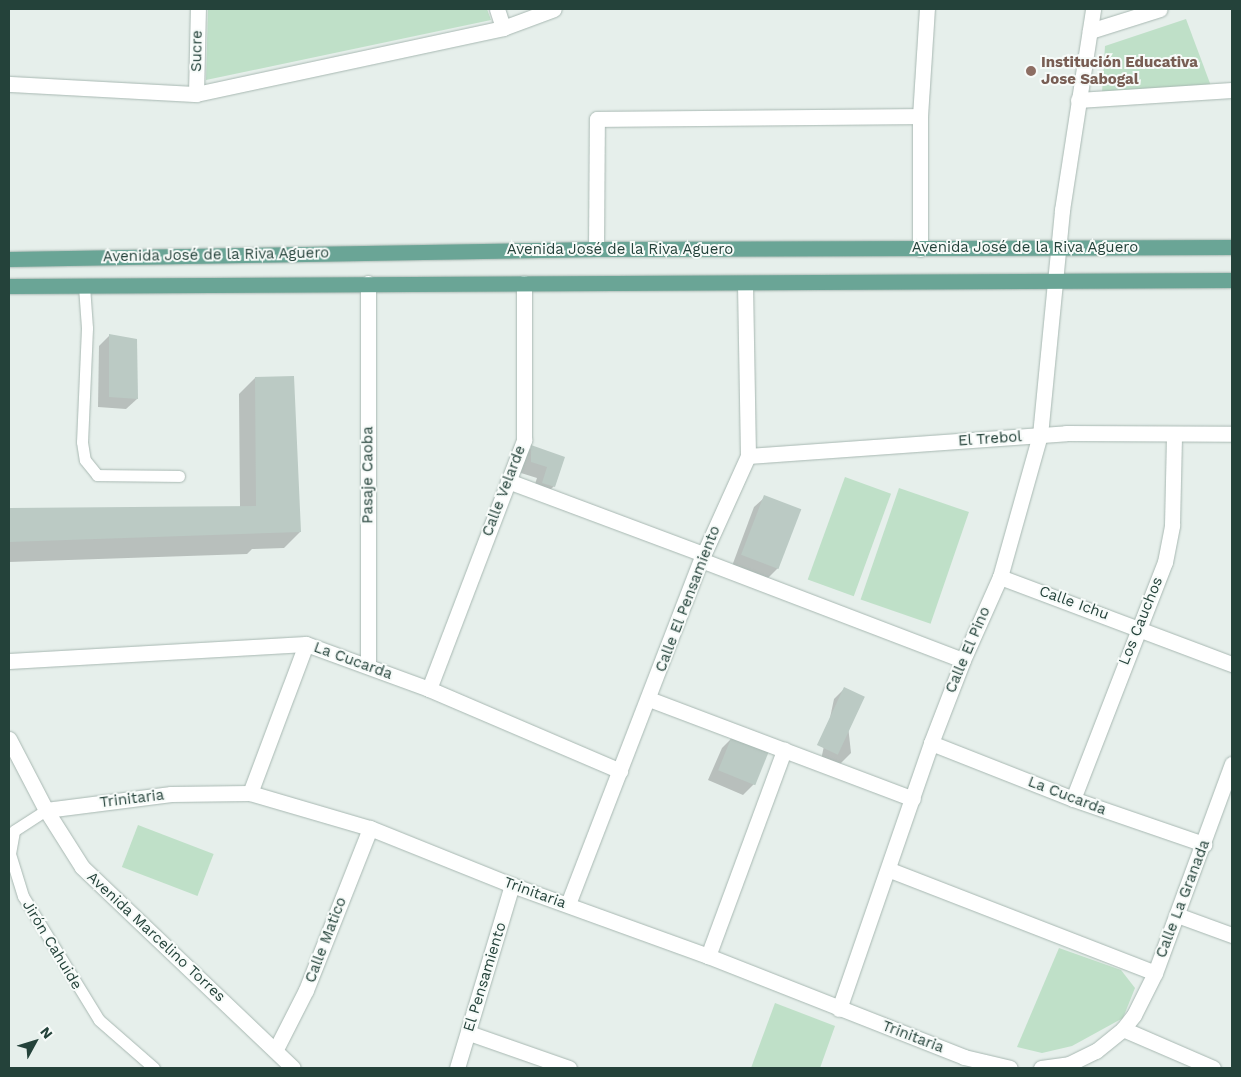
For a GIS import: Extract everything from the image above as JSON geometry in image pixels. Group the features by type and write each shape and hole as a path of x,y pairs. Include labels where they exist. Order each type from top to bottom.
{"main road":[{"name":"Avenida José de la Riva Aguero","path":"9,259 596,250 1232,247"},
{"name":"Avenida José de la Riva Aguero","path":"9,286 1232,280"}],"street":[{"name":"Sucre","path":"196,94 198,9"},
{"path":"497,9 503,28"},
{"path":"9,84 196,94 503,28 554,9"},
{"path":"920,249 920,116 926,9"},
{"name":"Calle El Pino","path":"839,1009 890,870 931,743 963,660 1000,577 1040,435 1059,247 1078,100 1093,9"},
{"path":"1090,31 1160,9"},
{"path":"1078,100 1232,90"},
{"path":"596,250 597,119 920,116"},
{"name":"Calle Velarde","path":"429,689 524,440 524,282"},
{"name":"Pasaje Caoba","path":"368,283 368,666"},
{"name":"Calle El Pensamiento","path":"568,904 649,699 702,557 748,456 745,283"},
{"name":"El Trebol","path":"748,456 1040,435 1232,434"},
{"name":"Los Cauchos","path":"1074,800 1138,626 1164,562 1172,525 1174,435"},
{"path":"508,481 963,660"},
{"name":"Calle Ichu","path":"1000,577 1138,626 1232,664"},
{"path":"250,793 306,644"},
{"name":"La Cucarda","path":"9,661 306,644 429,689 620,771"},
{"path":"649,699 913,799"},
{"name":"Avenida Marcelino Torres","path":"9,739 46,810 82,867 128,914 294,1068"},
{"name":"La Cucarda","path":"931,743 1074,800 1204,844"},
{"path":"708,956 784,750"},
{"name":"Calle La Granada","path":"1123,1029 1134,1015 1155,973 1229,783 1232,764"},
{"name":"Trinitaria","path":"46,810 171,794 250,793 370,828 512,885 708,956 839,1009 962,1062 1010,1068"},
{"name":"Calle Matico","path":"276,1050 306,990 370,828"},
{"path":"890,870 1155,973"},
{"name":"El Pensamiento","path":"457,1068 512,885"},
{"path":"1177,915 1232,935"},
{"path":"1041,1068 1069,1064 1096,1051 1123,1029 1213,1068"},
{"path":"469,1033 569,1068"}],"lane":[{"path":"84,286 87,328 82,442 85,460 97,474 179,476"},
{"name":"Jirón Cahuide","path":"46,810 14,831 10,854 23,896 99,1020 154,1068"}],"green space":[{"path":"208,9 487,9 491,20 206,80"},
{"path":"1186,19 1211,86 1102,93 1105,46"},
{"path":"845,477 891,494 854,596 808,579"},
{"path":"899,488 969,512 931,624 861,600"},
{"path":"138,825 214,854 197,896 122,867"},
{"path":"1059,948 1121,970 1135,988 1123,1018 1072,1046 1042,1053 1017,1047"},
{"path":"775,1003 835,1026 820,1068 751,1068"}],"building":[{"path":"109,334 137,339 138,399 109,397"},
{"path":"294,376 301,532 9,542 9,508 256,506 255,377"},
{"path":"531,445 565,457 555,487 542,483 547,467 531,462"},
{"path":"764,495 801,509 778,569 741,555"},
{"path":"844,687 865,697 838,755 817,745"},
{"path":"732,736 769,751 755,785 718,770"}],"place":[{"name":"Institución Educativa Jose Sabogal","path":"1031,71"}]}
